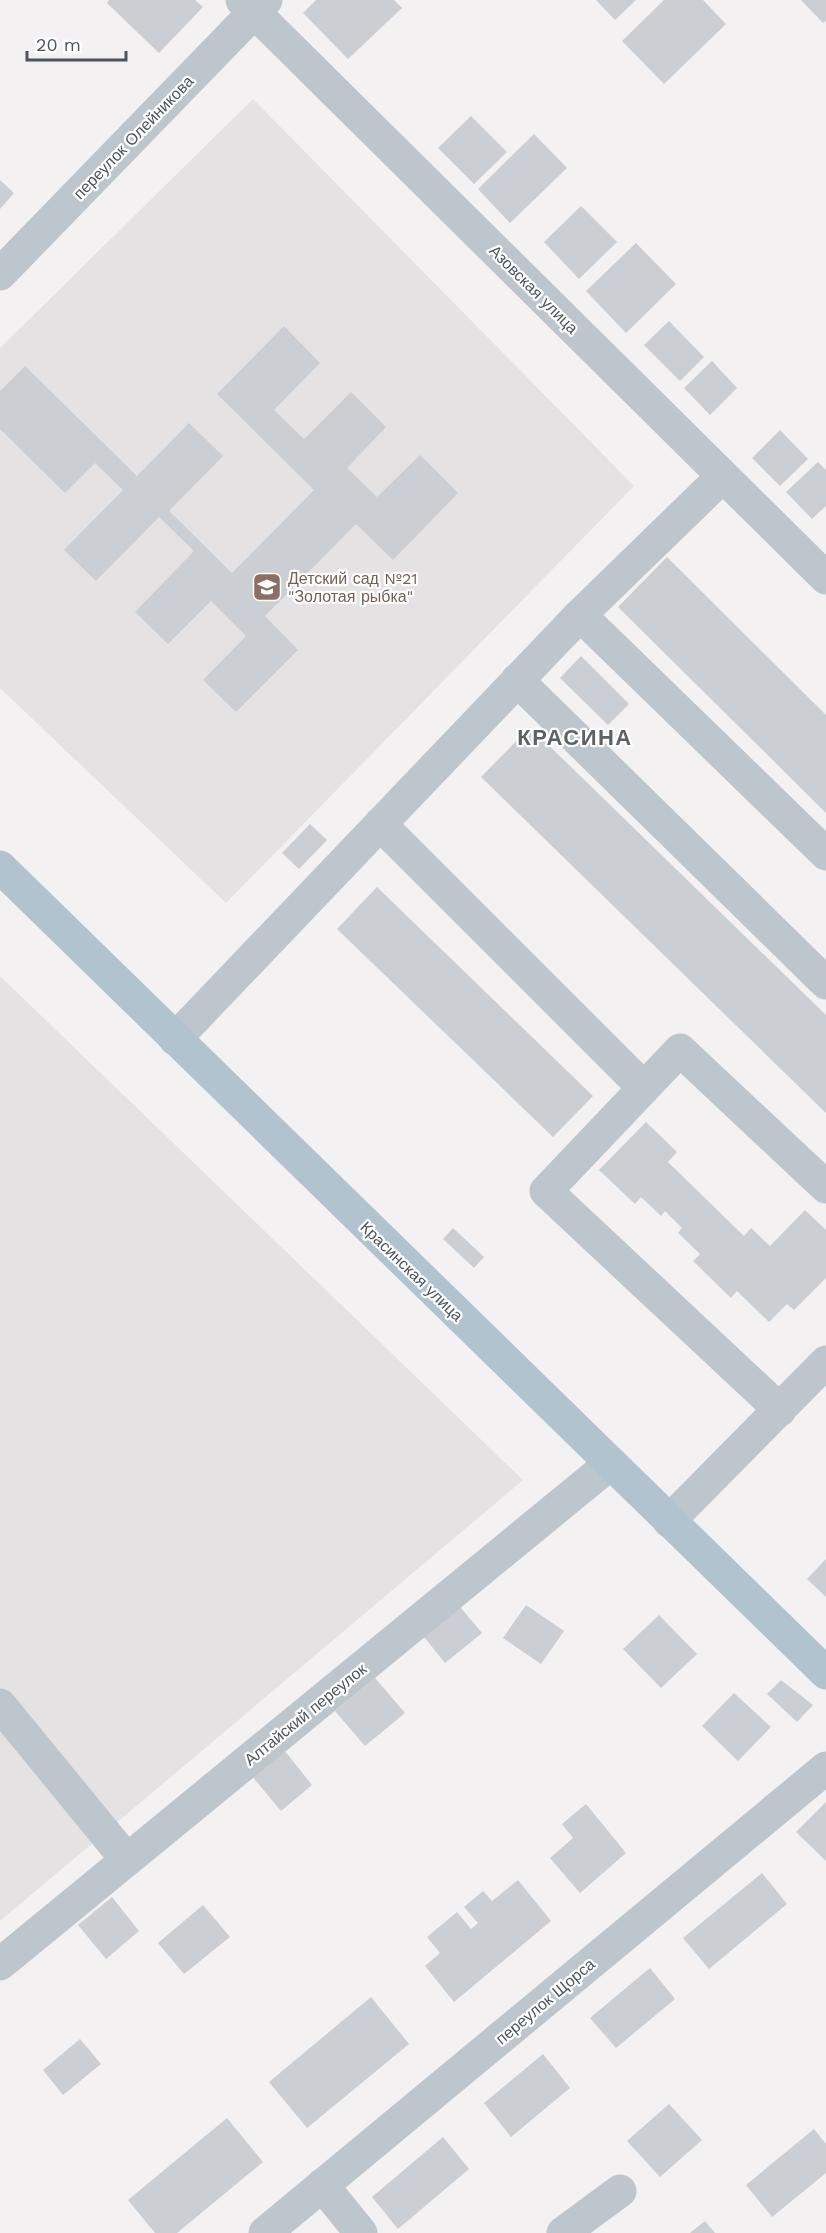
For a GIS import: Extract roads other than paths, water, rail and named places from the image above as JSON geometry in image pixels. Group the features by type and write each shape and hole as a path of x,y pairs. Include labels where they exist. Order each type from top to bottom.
{"main road":[{"name":"Красинская улица","path":"0,867 826,1673"}],"street":[{"name":"переулок Олейникова","path":"0,274 254,4"},
{"name":"Азовская улица","path":"254,4 826,578"},
{"path":"175,1039 580,615 723,476"},
{"path":"580,615 826,854"},
{"path":"518,680 826,983"},
{"path":"380,824 644,1088"},
{"path":"780,1410 546,1191 680,1050 826,1187"},
{"path":"669,1521 826,1362"},
{"name":"Алтайский переулок","path":"0,1964 610,1464"},
{"path":"0,1705 127,1860"},
{"name":"переулок Щорса","path":"265,2233 826,1768"},
{"path":"322,2185 361,2233"},
{"path":"563,2233 620,2191"}],"place":[{"name":"Детский сад №21 \"Золотая рыбка\"","path":"267,587"}],"district":[{"name":"КРАСИНА","path":"575,737"}]}
